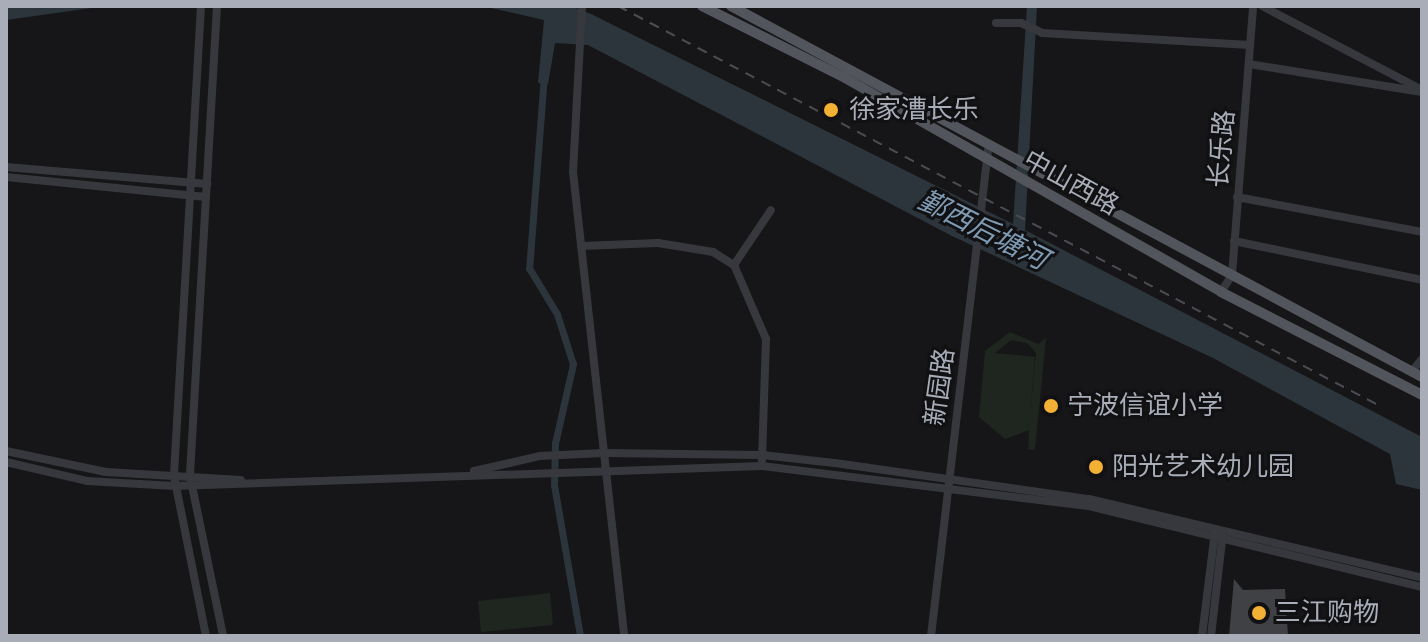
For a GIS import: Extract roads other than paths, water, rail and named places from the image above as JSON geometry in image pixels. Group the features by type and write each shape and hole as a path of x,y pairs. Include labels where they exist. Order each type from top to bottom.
{"main road":[{"name":"中山西路","path":"702,6 845,78 1221,292 1422,395"},
{"name":"中山西路","path":"731,6 1417,374"}],"street":[{"path":"201,6 174,476 206,636"},
{"path":"217,6 191,481 223,636"},
{"name":"长乐路","path":"1221,292 1232,275 1253,6"},
{"path":"1262,6 1422,91"},
{"path":"582,8 573,172 624,636"},
{"path":"996,23 1021,23 1042,33 1250,45"},
{"path":"1249,64 1422,91"},
{"name":"新园路","path":"931,636 946,482 978,261 989,144"},
{"path":"6,167 207,184"},
{"path":"6,177 206,197"},
{"path":"1237,197 1422,232"},
{"path":"734,265 771,210"},
{"path":"1234,241 1422,280"},
{"path":"581,246 658,243 713,252 734,265 766,339 762,466"},
{"path":"1417,374 1422,359"},
{"path":"6,451 86,469 174,476 191,481"},
{"path":"474,471 540,456 603,453 762,455 1089,499 1422,587"},
{"path":"6,462 87,481 175,486 191,481 474,471 762,466 946,482"},
{"path":"1218,532 1422,578"},
{"path":"1202,636 1218,532"},
{"path":"1211,636 1218,532"}],"water":[{"path":"6,6 106,6 6,20"},
{"name":"鄞西后塘河","path":"482,6 571,6 591,14 1013,224 1027,6 1037,6 1025,230 1422,437 1422,490 1396,484 1390,454 1213,358 952,236 588,45 555,43 548,84 538,83 544,20"}],"waterway":[{"path":"544,75 529,268 557,314 573,364 555,443 554,485 580,636"}],"railway":[{"path":"618,6 1380,406"}],"place":[{"name":"徐家漕长乐","path":"831,110"},
{"name":"宁波信谊小学","path":"1051,406"},
{"name":"阳光艺术幼儿园","path":"1096,467"},
{"name":"三江购物","path":"1259,613"}]}
